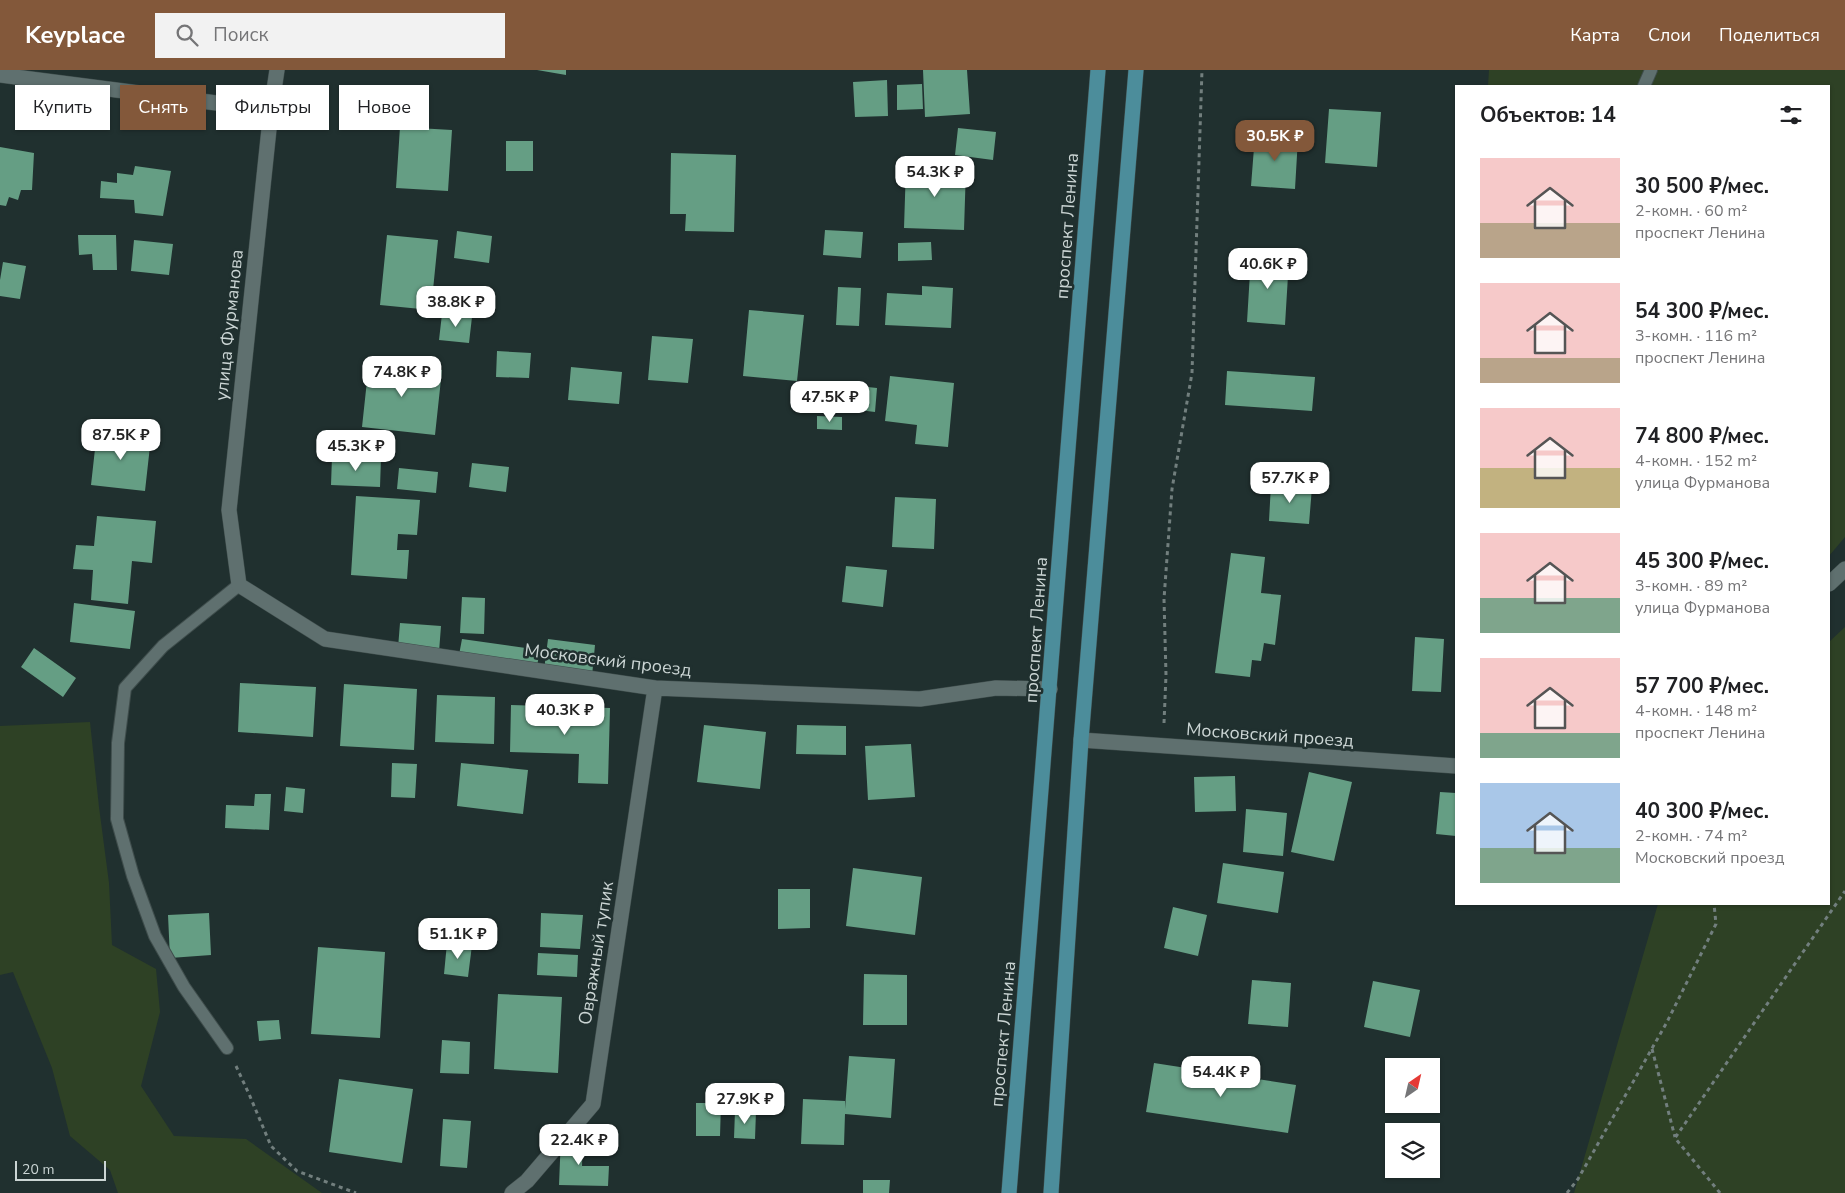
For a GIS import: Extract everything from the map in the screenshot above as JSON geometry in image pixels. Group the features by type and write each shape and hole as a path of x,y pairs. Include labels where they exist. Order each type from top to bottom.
{"main road":[{"name":"проспект Ленина","path":"1009,1193 1098,70"},
{"path":"1051,1193 1082,740 1136,70"}],"street":[{"name":"улица Фурманова","path":"275,85 277,70"},
{"path":"0,75 216,103"},
{"name":"улица Фурманова","path":"239,584 229,510 269,130"},
{"path":"1830,583 1845,569"},
{"name":"Московский проезд","path":"239,584 325,639 655,688 920,699 996,688 1050,689"},
{"name":"Овражный тупик","path":"512,1193 527,1181 593,1104 655,688"},
{"name":"Московский проезд","path":"1082,740 1455,766"}],"lane":[{"path":"1644,85 1651,70"},
{"path":"227,1048 184,987 155,936 133,876 117,819 118,743 125,688 163,646 239,584"}],"path":[{"path":"1162,746 1166,675 1164,599 1172,489 1192,373 1202,70"},
{"path":"1675,1138 1845,891"},
{"path":"1567,1193 1578,1179 1652,1049 1716,924 1714,905"},
{"path":"227,1048 271,1146 297,1171 356,1193"},
{"path":"1652,1049 1675,1138 1720,1193"}],"green space":[{"path":"1489,70 1845,70 1845,537 1830,555 1830,85 1488,85"},
{"path":"1845,627 1845,1193 1574,1193 1658,905 1830,905 1830,641"},
{"path":"90,722 109,883 112,945 156,969 160,1012 141,1086 174,1136 246,1139 322,1193 118,1193 110,1170 70,1136 52,1068 13,972 0,975 0,726"}],"building":[{"path":"537,70 566,70 566,75"},
{"path":"923,70 967,70 970,114 925,117"},
{"path":"887,80 888,116 855,117 853,82"},
{"path":"922,84 923,109 897,110 897,85"},
{"path":"1329,109 1381,112 1377,167 1325,163"},
{"path":"958,128 996,132 993,160 955,155"},
{"path":"400,130 452,130 448,191 396,188"},
{"path":"1255,135 1298,138 1295,189 1251,186"},
{"path":"506,141 533,141 533,171 506,171"},
{"path":"0,147 34,153 32,190 21,190 18,200 9,197 6,206 0,205"},
{"path":"671,153 736,155 734,232 685,231 686,214 670,214"},
{"path":"135,166 171,171 163,216 135,213 134,200 100,198 101,181 117,183 117,173 133,175"},
{"path":"906,166 966,168 964,230 904,228"},
{"path":"825,230 863,232 861,258 823,255"},
{"path":"457,231 492,236 489,263 454,258"},
{"path":"78,235 116,235 117,270 93,270 92,254 79,255"},
{"path":"387,235 438,240 431,310 380,305"},
{"path":"134,240 173,244 169,275 131,271"},
{"path":"931,242 932,260 898,261 898,243"},
{"path":"1251,256 1289,259 1285,325 1247,322"},
{"path":"3,262 26,266 20,299 0,296"},
{"path":"922,286 953,288 951,328 885,325 887,293 922,295"},
{"path":"838,287 861,288 859,326 836,325"},
{"path":"749,310 804,315 797,381 743,376"},
{"path":"442,314 472,317 469,343 439,340"},
{"path":"652,336 693,339 688,383 648,380"},
{"path":"497,351 531,353 529,378 496,377"},
{"path":"369,362 442,370 435,435 362,427"},
{"path":"571,367 622,372 619,404 568,400"},
{"path":"1227,371 1315,377 1312,411 1225,405"},
{"path":"890,376 954,383 948,447 915,444 917,425 885,421"},
{"path":"830,383 877,388 875,412 827,406"},
{"path":"817,416 842,417 842,430 817,429"},
{"path":"97,431 151,437 145,491 91,485"},
{"path":"332,457 381,458 380,487 331,485"},
{"path":"472,463 509,467 506,492 469,487"},
{"path":"399,468 438,472 436,493 397,489"},
{"path":"1271,484 1312,487 1309,524 1269,521"},
{"path":"356,496 420,500 417,535 398,534 397,550 409,550 407,579 351,575"},
{"path":"895,497 936,499 934,549 892,547"},
{"path":"97,516 156,521 152,563 132,561 128,604 91,600 93,570 73,569 76,545 94,546"},
{"path":"1231,553 1265,557 1261,593 1281,595 1275,645 1264,643 1261,661 1252,660 1250,677 1215,673"},
{"path":"846,566 887,570 883,607 842,602"},
{"path":"462,597 485,598 484,634 460,633"},
{"path":"74,603 135,611 130,649 70,642"},
{"path":"400,623 441,626 439,652 398,648"},
{"path":"1415,637 1444,639 1441,692 1412,691"},
{"path":"462,639 540,650 537,666 459,655"},
{"path":"548,639 595,645 592,676 544,670"},
{"path":"34,648 76,678 63,697 21,667"},
{"path":"240,683 316,687 313,737 238,732"},
{"path":"344,684 417,689 414,750 340,746"},
{"path":"437,695 495,697 494,744 435,742"},
{"path":"511,705 610,708 608,784 578,783 579,754 510,752"},
{"path":"704,725 766,732 760,789 697,782"},
{"path":"797,725 846,726 846,755 796,754"},
{"path":"911,744 915,797 868,800 865,746"},
{"path":"392,763 417,764 415,798 391,797"},
{"path":"461,763 528,770 523,814 457,806"},
{"path":"1309,772 1352,782 1334,861 1291,852"},
{"path":"1235,776 1236,811 1195,812 1194,777"},
{"path":"286,787 305,789 303,813 284,811"},
{"path":"1440,792 1455,793 1455,836 1436,834"},
{"path":"255,794 271,794 269,830 225,828 226,805 254,806"},
{"path":"1246,809 1287,813 1283,856 1243,852"},
{"path":"1223,863 1284,872 1278,913 1217,903"},
{"path":"853,868 922,877 915,935 846,926"},
{"path":"778,889 810,889 810,928 778,929"},
{"path":"1173,907 1207,915 1198,956 1164,948"},
{"path":"209,913 211,955 170,958 168,915"},
{"path":"541,913 583,915 580,949 540,947"},
{"path":"447,943 472,945 468,977 444,974"},
{"path":"318,947 385,952 380,1038 311,1034"},
{"path":"538,953 578,955 577,977 537,975"},
{"path":"864,974 907,975 907,1025 863,1025"},
{"path":"1252,980 1291,983 1288,1027 1248,1024"},
{"path":"1373,981 1420,990 1410,1037 1364,1027"},
{"path":"498,994 562,997 558,1073 494,1069"},
{"path":"279,1020 281,1039 259,1041 257,1021"},
{"path":"442,1040 470,1042 469,1074 440,1073"},
{"path":"849,1056 895,1059 891,1118 845,1114 844,1145 801,1144 803,1099 845,1101 845,1109"},
{"path":"1154,1063 1296,1085 1288,1133 1146,1112"},
{"path":"339,1079 413,1089 402,1163 329,1152"},
{"path":"696,1103 721,1103 720,1136 696,1136"},
{"path":"735,1111 756,1111 755,1139 734,1138"},
{"path":"443,1119 471,1121 467,1168 440,1166"},
{"path":"561,1136 583,1137 582,1166 609,1166 608,1186 559,1185"},
{"path":"863,1180 890,1180 889,1193 863,1193"}]}
